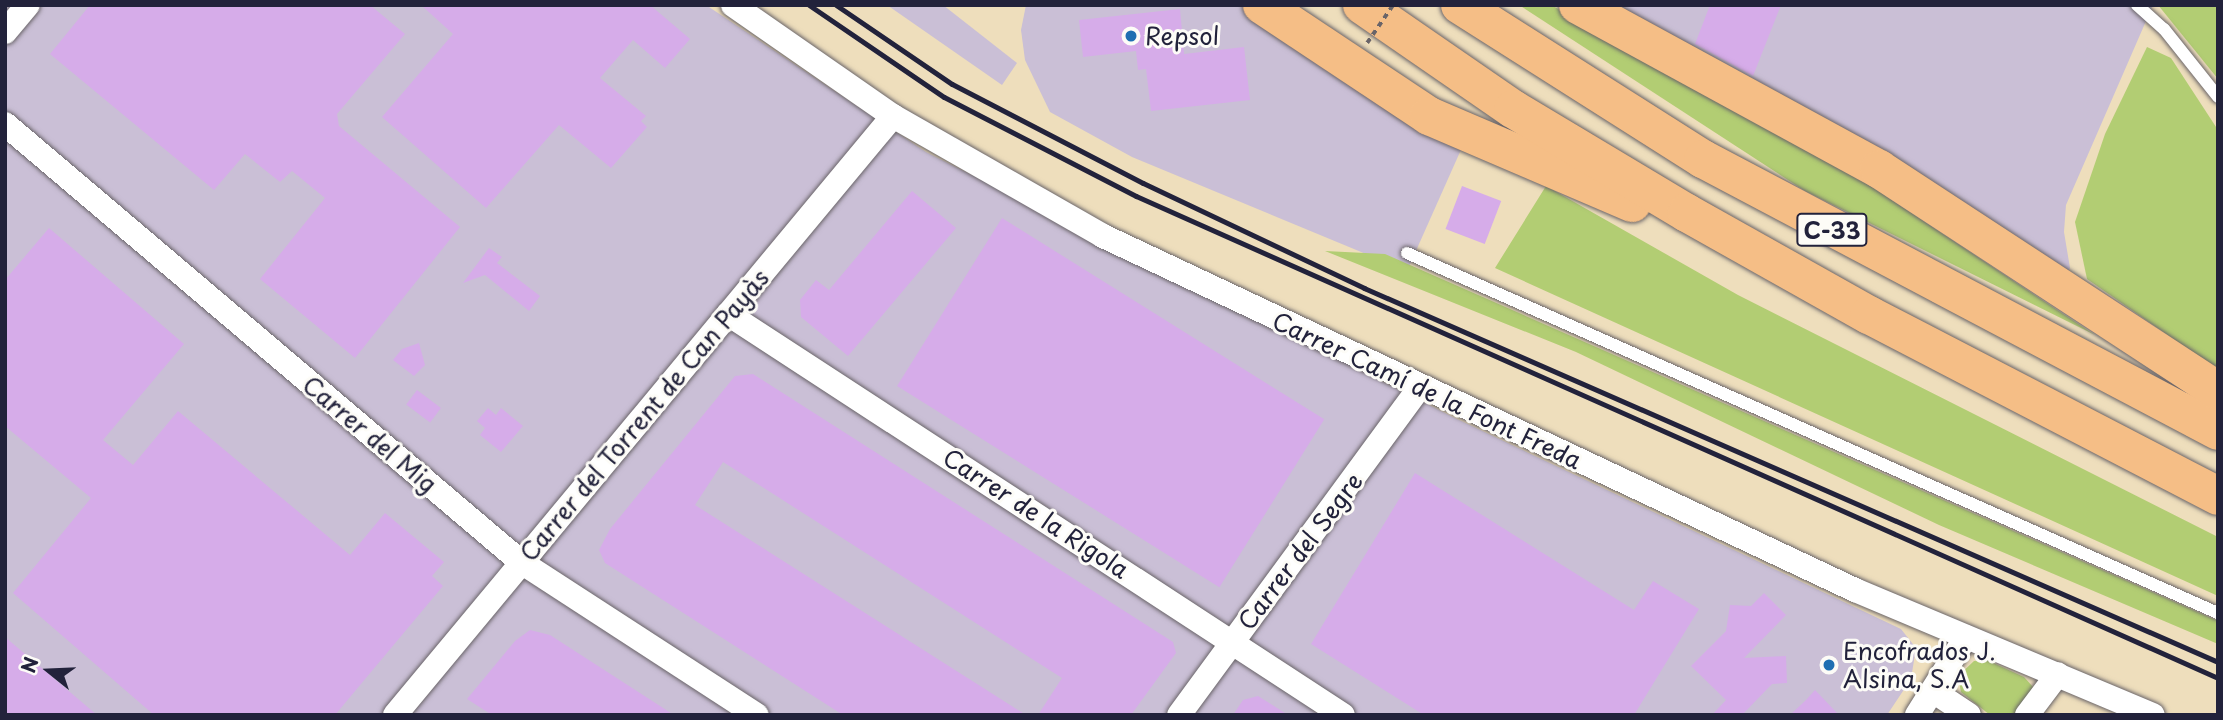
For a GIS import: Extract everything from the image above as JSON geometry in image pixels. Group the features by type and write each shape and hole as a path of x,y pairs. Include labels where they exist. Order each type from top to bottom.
{"highway":[{"path":"1262,5 1429,117 1561,175 1747,247"},
{"name":"C-33","path":"1362,5 1513,109 1747,247 2218,496"},
{"name":"C-33","path":"1460,5 1703,159 2218,431"},
{"path":"1578,5 1879,169 2218,391"}],"street":[{"path":"5,32 28,5"},
{"name":"Carrer Camí de la Font Freda","path":"733,5 893,116 1103,236 1420,387 1966,638 2153,715"},
{"name":"Carrer del Torrent de Can Payàs","path":"396,715 893,116"},
{"name":"Carrer del Mig","path":"5,124 521,562 757,715"},
{"name":"Carrer de la Rigola","path":"728,314 1233,640 1343,715"},
{"name":"Carrer del Segre","path":"1179,715 1420,387"},
{"path":"1917,715 1966,638"},
{"path":"2027,715 2058,674"},
{"path":"1933,691 1969,715"}],"lane":[{"path":"2137,5 2164,29 2218,97"},
{"path":"1406,253 2218,613"}],"path":[{"path":"1367,43 1393,5"}],"shaded area":[{"path":"5,5 706,5 926,152 1455,418 1901,629 1916,648 1911,679 1887,715 5,715"},
{"path":"887,5 943,5 1017,63 1002,85"},
{"path":"1026,5 1278,5 1472,125 1407,271 1132,157 1050,112 1025,60 1021,30"},
{"path":"1559,5 2153,5 2066,205 2064,232 2070,268 2055,295"}],"green space":[{"path":"1519,5 1551,5 1809,145 2095,335 1805,191"},
{"path":"2158,5 2218,5 2218,79"},
{"path":"2147,47 2171,58 2218,130 2218,370 2087,279 2075,222 2105,134"},
{"path":"1546,186 1738,295 2218,537 2218,596 1495,268"},
{"path":"1325,251 1385,254 2218,621 2218,644 1939,525 1576,352"},
{"path":"1987,660 2024,677 2035,689 2015,715 1990,715 1961,692 1958,676 1974,661"}],"building":[{"path":"90,5 370,5 405,34 337,114 339,126 460,227 355,358 260,279 325,198 292,171 280,182 245,154 214,190 50,54"},
{"path":"421,5 650,5 690,39 665,68 633,40 600,78 646,116 641,121 647,127 611,168 559,125 486,208 382,117 453,34"},
{"path":"1710,5 1781,5 1753,76 1695,44"},
{"path":"1180,9 1184,54 1244,47 1250,100 1151,111 1146,69 1138,70 1136,51 1083,57 1079,20"},
{"path":"1462,186 1501,201 1485,244 1446,229"},
{"path":"912,191 956,228 848,356 801,317 800,300 816,280 829,290"},
{"path":"1002,218 1324,419 1219,587 897,386"},
{"path":"49,228 184,344 103,440 133,465 178,411 350,555 385,513 444,562 432,576 443,586 335,715 154,715 13,593 91,498 5,426 5,280"},
{"path":"489,248 502,257 497,263 540,296 529,311 485,275 463,283"},
{"path":"419,343 425,365 414,376 393,360 402,349"},
{"path":"753,374 1173,642 1176,653 1131,715 1038,715 1062,678 723,462 695,505 1026,715 843,715 605,563 599,550 610,529 735,376"},
{"path":"417,390 441,408 430,422 406,404"},
{"path":"488,408 496,415 501,408 523,426 501,452 480,435 485,428 477,421"},
{"path":"1415,473 1634,610 1653,581 1699,609 1634,715 1424,715 1311,644"},
{"path":"1764,593 1786,615 1744,658 1786,656 1787,683 1772,684 1742,715 1712,715 1726,700 1691,666 1726,631 1730,605 1751,606"},
{"path":"530,630 550,635 674,715 492,715 467,699 515,641"},
{"path":"5,637 97,715 5,715"},
{"path":"1815,690 1839,715 1790,715 1806,700"},
{"path":"1258,696 1288,715 1233,715 1243,700"}],"railway":[{"path":"809,5 944,97 1136,196 2218,678"},
{"path":"836,5 952,84 1143,183 1364,288 2218,662"}],"place":[{"name":"Repsol","path":"1131,36"},
{"name":"Encofrados J. Alsina, S.A","path":"1829,665"}]}
